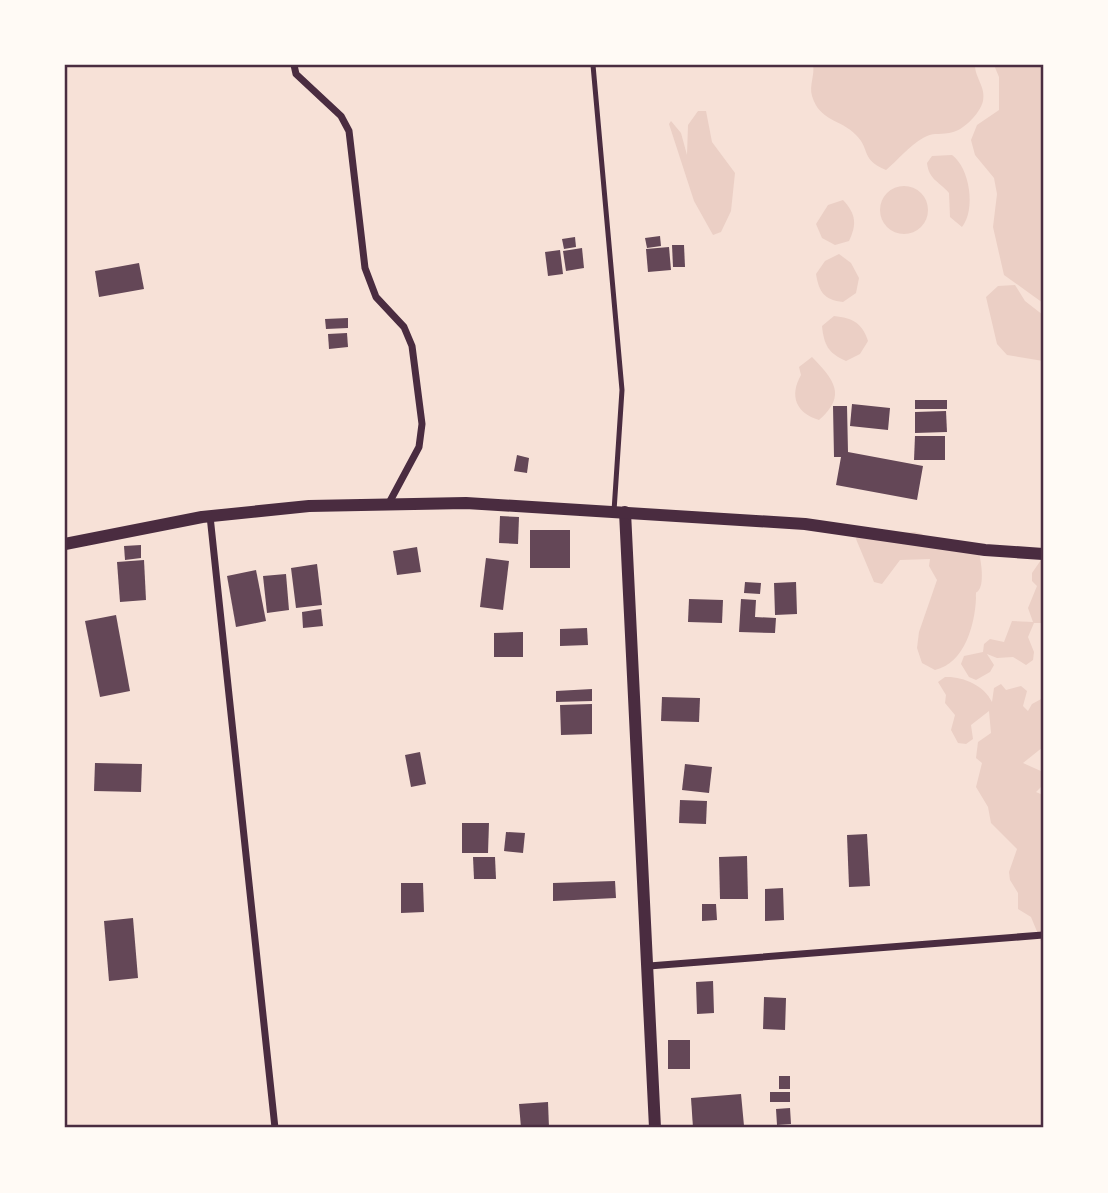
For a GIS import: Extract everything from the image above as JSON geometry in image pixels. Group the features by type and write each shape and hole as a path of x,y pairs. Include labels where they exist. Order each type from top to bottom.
{"street":[{"path":"294,65 296,74 341,116 349,131 365,268 376,297 404,327 412,346 422,436 389,503"},
{"path":"65,544 210,516 309,506 389,503 619,511 805,524 985,550 1043,554"},
{"path":"619,511 649,966 655,1128"},
{"path":"210,516 275,1128"},
{"path":"649,966 1043,936"}],"lane":[{"path":"593,65 622,390 619,511"}],"shaded area":[{"path":"813,65 975,65 983,91 983,101 965,126 954,132 923,138 886,170 872,162 856,135 820,111 811,92"},
{"path":"994,65 1043,65 1043,303 1004,275 993,227 997,194 994,178 975,155 971,140 977,125 999,110 999,77"},
{"path":"698,111 706,111 712,142 735,173 731,211 721,232 713,235 694,201 669,124 671,121 681,133 687,155 688,125"},
{"path":"952,155 963,169 969,190 969,210 962,227 950,217 949,193 932,177 927,163 932,156"},
{"path":"904,186 921,193 928,210 921,227 904,234 887,227 880,210 887,193"},
{"path":"843,200 853,215 853,229 849,241 835,245 822,238 816,224 828,205"},
{"path":"839,254 851,263 859,278 856,293 843,302 824,294 816,274 825,261"},
{"path":"1015,285 1025,301 1043,315 1043,361 1007,355 997,344 986,297 998,286"},
{"path":"834,316 856,323 868,341 860,354 846,361 828,348 824,338 822,326"},
{"path":"812,357 831,380 835,395 828,411 819,420 805,413 795,397 801,375 799,367"},
{"path":"915,532 922,534 933,546 978,550 981,563 981,584 976,593 973,619 966,641 954,659 935,670 922,663 917,648 919,632 937,580 929,566 930,559 900,560 882,584 874,582 856,539 857,536"},
{"path":"1043,557 1043,623 1034,623 1028,637 1034,652 1033,660 1026,665 1013,657 997,658 987,654 994,665 990,672 976,680 969,677 961,664 964,656 983,652 984,644 990,639 1004,642 1012,621 1033,622 1028,608 1037,586 1032,581 1032,573"},
{"path":"945,677 972,683 984,691 992,702 994,688 1001,684 1006,690 1021,686 1027,691 1023,706 1028,711 1032,704 1043,698 1043,747 1023,763 1043,772 1041,787 1036,792 1043,795 1043,946 1031,917 1018,909 1018,893 1010,880 1009,872 1017,849 991,823 988,807 976,787 982,763 976,758 978,742 991,733 989,711 971,725 973,739 966,744 958,743 951,730 955,715 945,703 946,695 938,682"}],"building":[{"path":"660,236 661,246 647,248 645,238"},
{"path":"575,237 576,247 564,249 562,239"},
{"path":"672,245 684,245 685,267 673,267"},
{"path":"669,247 671,270 648,272 646,249"},
{"path":"582,248 584,268 566,271 563,251"},
{"path":"560,250 563,274 548,276 545,252"},
{"path":"139,263 144,289 99,297 95,271"},
{"path":"348,318 348,328 326,329 325,319"},
{"path":"347,333 348,347 329,349 328,334"},
{"path":"915,400 947,400 947,409 915,409"},
{"path":"852,404 890,408 888,430 850,426"},
{"path":"833,406 847,406 848,452 923,466 917,500 836,485 841,457 834,457"},
{"path":"946,411 947,432 915,433 915,412"},
{"path":"915,436 945,436 945,460 914,460"},
{"path":"517,455 529,458 527,473 514,471"},
{"path":"500,516 519,517 518,544 499,543"},
{"path":"530,530 570,530 570,568 530,568"},
{"path":"141,545 141,558 125,560 124,546"},
{"path":"417,547 421,572 397,575 393,551"},
{"path":"486,558 509,561 503,610 480,607"},
{"path":"144,560 146,600 120,602 117,562"},
{"path":"317,564 322,605 296,608 291,568"},
{"path":"256,570 266,621 236,627 227,576"},
{"path":"286,574 289,610 267,613 263,576"},
{"path":"745,582 761,583 760,594 744,593"},
{"path":"796,582 797,614 775,615 774,583"},
{"path":"689,599 723,600 722,623 688,622"},
{"path":"741,599 756,600 755,617 776,618 775,633 739,632"},
{"path":"321,609 323,626 303,628 302,612"},
{"path":"116,615 130,691 100,697 85,621"},
{"path":"587,628 588,645 560,646 560,629"},
{"path":"523,632 523,657 494,657 494,633"},
{"path":"592,689 592,701 556,702 556,691"},
{"path":"662,697 700,698 699,722 661,721"},
{"path":"592,704 592,734 561,735 560,705"},
{"path":"420,752 426,784 411,787 405,755"},
{"path":"95,763 142,764 141,792 94,791"},
{"path":"685,764 712,767 709,793 682,790"},
{"path":"680,800 707,801 706,824 679,823"},
{"path":"462,823 489,823 488,853 462,853"},
{"path":"506,832 525,833 523,853 504,851"},
{"path":"867,834 870,886 849,887 847,835"},
{"path":"747,856 748,899 720,899 719,857"},
{"path":"473,857 495,857 496,879 474,879"},
{"path":"615,881 616,898 553,901 553,883"},
{"path":"401,883 423,883 424,912 401,913"},
{"path":"783,888 784,920 765,921 765,889"},
{"path":"702,904 716,904 717,920 702,921"},
{"path":"133,918 138,978 109,981 104,921"},
{"path":"713,981 714,1013 697,1014 696,982"},
{"path":"764,997 786,998 785,1030 763,1029"},
{"path":"668,1040 690,1040 690,1069 668,1069"},
{"path":"779,1076 790,1076 790,1089 779,1089"},
{"path":"770,1092 790,1092 790,1102 770,1102"},
{"path":"741,1094 744,1126 693,1128 691,1098"},
{"path":"548,1102 549,1128 521,1128 519,1104"},
{"path":"790,1108 791,1124 777,1125 776,1109"}]}
